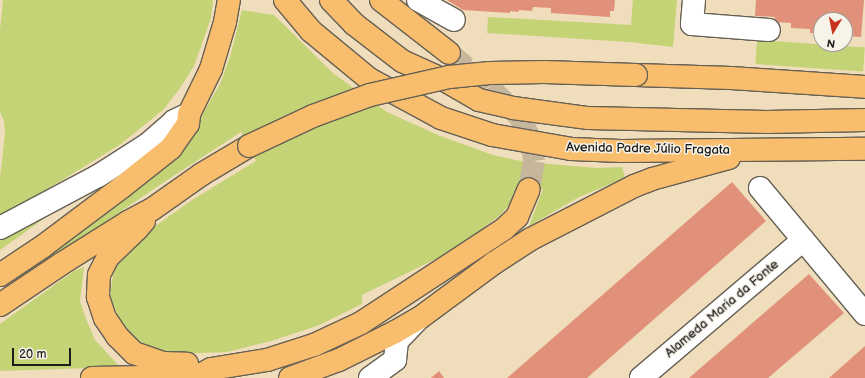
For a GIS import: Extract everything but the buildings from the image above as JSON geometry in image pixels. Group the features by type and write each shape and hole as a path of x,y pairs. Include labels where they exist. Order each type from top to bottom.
{"highway":[{"path":"0,275 55,238 171,148 188,124 189,114 211,69 225,22 228,0"},
{"name":"Avenida Padre Júlio Fragata","path":"285,0 312,31 369,79 441,118 492,135 571,149 621,151 865,149"},
{"path":"331,0 354,24 402,61 446,81 480,100 513,108 544,114 601,119 766,122 865,120"},
{"path":"381,0 449,53"},
{"path":"0,305 115,230 152,210 202,174 248,146 313,116 370,95 449,77 490,73 537,72 731,78 865,86"},
{"path":"290,378 339,360 421,317 531,239 634,186 652,179 754,150"},
{"path":"92,378 198,376 211,369 231,367 289,354 314,345 362,323 504,230 517,217 529,189"},
{"path":"152,210 137,230 108,257 99,276 98,297 105,318 117,336 134,353 163,363 197,364 211,369"}],"street":[{"path":"418,0 454,20"},
{"path":"694,0 692,24 769,30"},
{"path":"0,228 98,176 148,144 174,121 189,114"},
{"path":"760,188 803,240 863,306"},
{"name":"Alameda Maria da Fonte","path":"641,378 803,240"},
{"path":"370,378 395,360 397,341 421,317"}],"green space":[{"path":"3,0 213,0 211,18 194,66 164,109 121,144 0,218 0,178 5,134 4,121 0,112 0,30"},
{"path":"633,0 677,0 673,47 629,42 487,33 488,17 631,25"},
{"path":"242,10 274,15 334,74 387,112 440,136 493,155 525,162 597,168 622,167 625,178 579,197 529,226 543,189 514,192 511,203 501,214 458,248 362,295 362,304 317,326 271,341 227,352 174,354 149,347 135,338 122,324 110,297 114,267 147,232 192,200 256,161 241,132 161,184 22,279 16,274 175,151 201,117 220,84 230,57"},
{"path":"757,40 813,44 813,52 853,52 853,47 865,48 863,71 755,64"},
{"path":"94,183 0,250 0,232"},
{"path":"84,267 80,301 86,319 95,340 120,367 0,371 0,324 74,271"}],"tunnel":[{"path":"449,53 489,87 519,116 532,142 534,161 529,189"}]}
